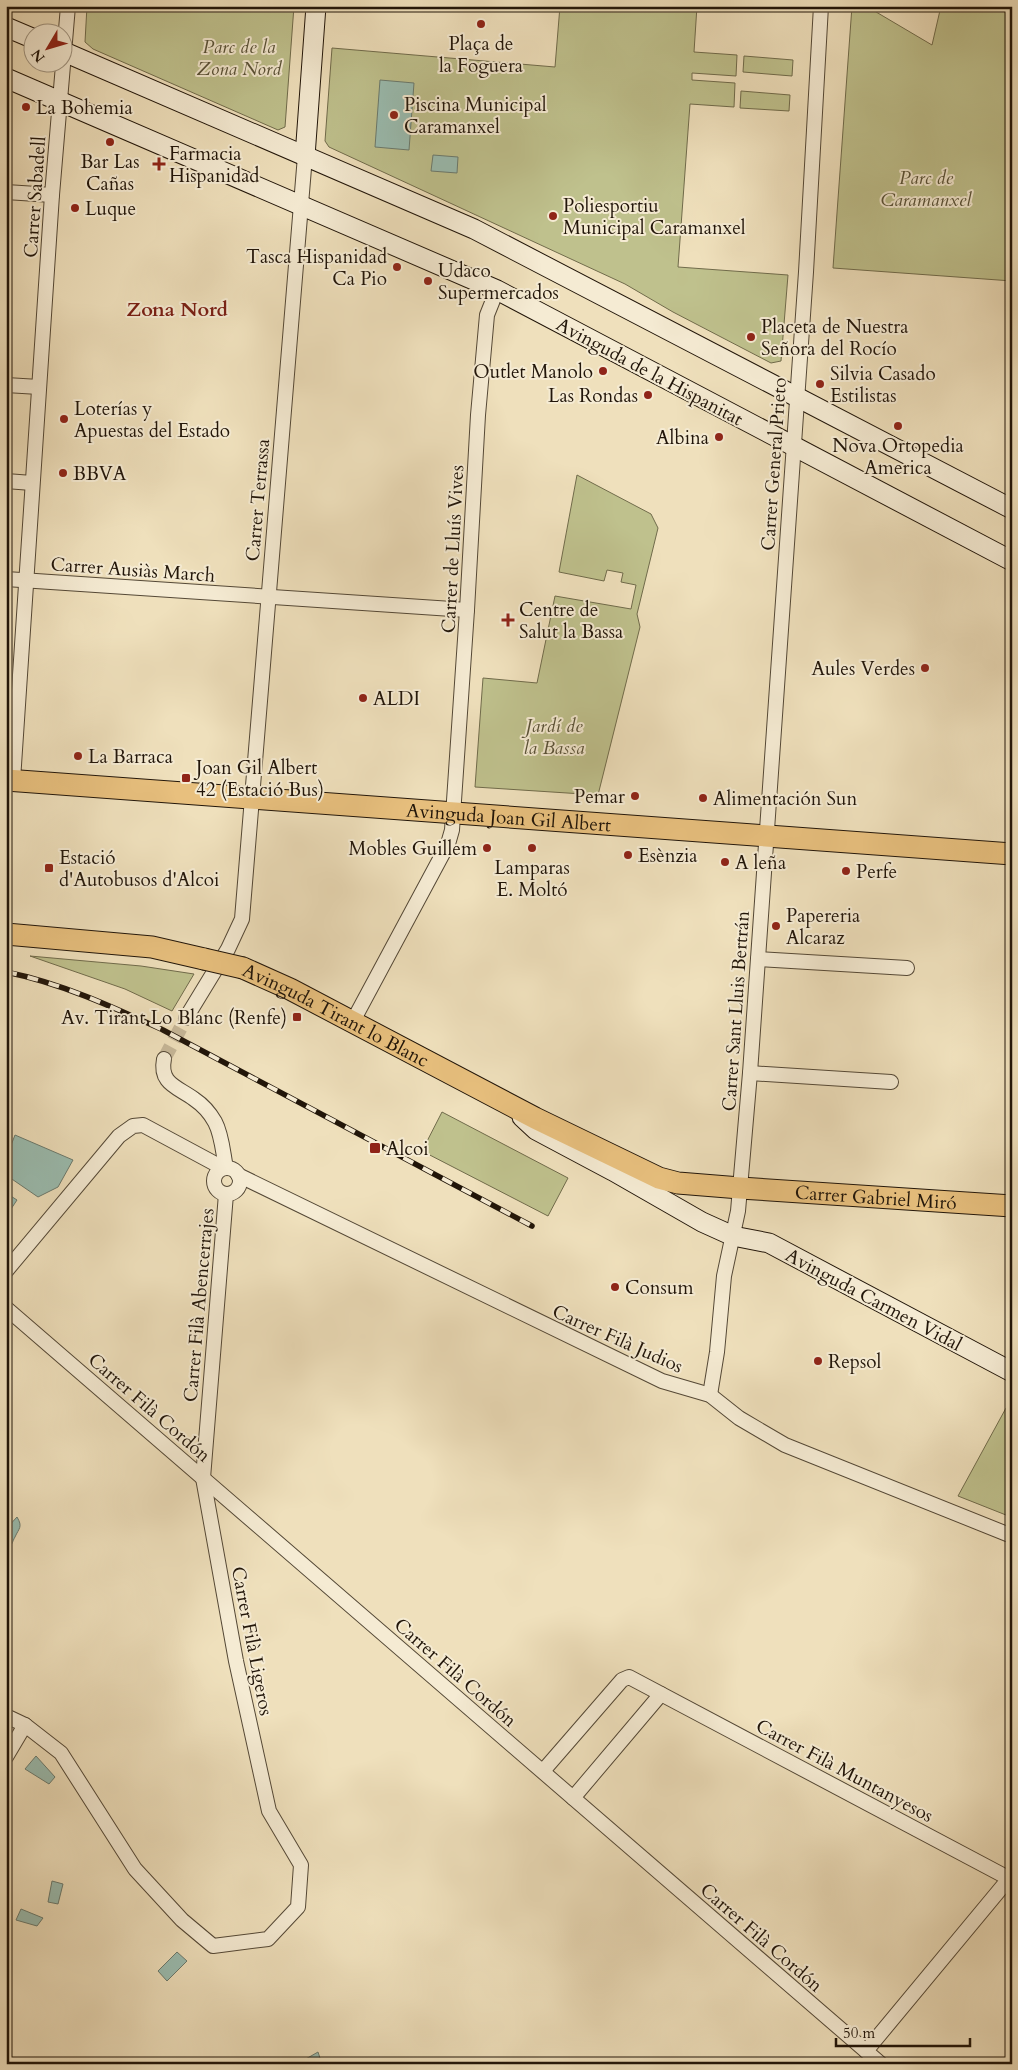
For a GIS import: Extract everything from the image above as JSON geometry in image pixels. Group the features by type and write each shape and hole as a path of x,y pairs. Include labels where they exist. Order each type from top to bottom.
{"main road":[{"name":"Avinguda Joan Gil Albert","path":"10,780 1012,854"},
{"name":"Avinguda Tirant lo Blanc","path":"6,934 152,947 243,968 267,977 508,1104 659,1178 678,1183 740,1188"},
{"name":"Carrer Gabriel Miró","path":"740,1188 1012,1206"}],"street":[{"name":"Carrer Sabadell","path":"67,22 68,6"},
{"path":"305,156 316,6"},
{"name":"Carrer General Prieto","path":"766,836 792,446 797,398 821,6"},
{"path":"6,27 22,34"},
{"path":"72,55 474,230 1012,508"},
{"name":"Carrer Sabadell","path":"10,780 62,72"},
{"name":"Avinguda de la Hispanitat","path":"6,78 497,290 1012,561"},
{"name":"Carrer Terrassa","path":"186,1018 232,942 242,919 305,156"},
{"path":"6,192 52,195"},
{"name":"Carrer de Lluís Vives","path":"352,1021 448,844 452,830 478,415 487,315 497,290"},
{"path":"6,385 39,387"},
{"path":"6,481 32,483"},
{"name":"Carrer Ausiàs March","path":"6,579 467,610"},
{"name":"Carrer Sant Lluis Bertrán","path":"710,1395 717,1352 724,1276 733,1236 740,1188 750,1074 766,836"},
{"path":"758,959 907,968"},
{"path":"164,1060 163,1071 170,1084 196,1100 205,1108 216,1124 229,1170 240,1179 238,1188 226,1194 216,1189 214,1182 217,1172 229,1170"},
{"path":"750,1074 892,1082"},
{"name":"Avinguda Tirant lo Blanc","path":"508,1104 536,1130 702,1222 733,1236"},
{"name":"Carrer Filà Judios","path":"6,1271 119,1136 133,1126 143,1125 229,1170 662,1381 710,1395 739,1418 785,1446 1012,1536"},
{"name":"Carrer Filà Abencerrajes","path":"203,1478 226,1194"},
{"name":"Avinguda Carmen Vidal","path":"733,1236 770,1243 1012,1372"},
{"name":"Carrer Filà Cordón","path":"6,1308 881,2064"},
{"name":"Carrer Filà Ligeros","path":"25,1725 61,1753 136,1869 182,1920 213,1946 268,1939 298,1907 301,1865 268,1811 236,1661 203,1478"},
{"name":"Carrer Filà Muntanyesos","path":"543,1771 622,1680 629,1677 1011,1878"},
{"path":"573,1798 661,1694"},
{"path":"6,1716 25,1725 6,1758"},
{"path":"866,2051 1011,1878"}],"green space":[{"name":"Parc de la Zona Nord","path":"87,6 294,6 285,127 278,130 93,49 85,42"},
{"name":"Poliesportiu Municipal Caramanxel","path":"560,6 697,6 694,52 737,55 736,76 692,73 692,80 735,83 734,107 690,104 678,267 788,275 781,361 771,363 673,312 625,284 329,147 325,141 332,48 555,67"},
{"name":"Parc de Caramanxel","path":"852,6 866,6 932,45 941,6 1012,6 1012,281 833,268"},
{"path":"744,56 793,60 792,76 743,72"},
{"path":"741,91 790,95 789,111 740,108"},
{"name":"Jardí de la Bassa","path":"577,475 651,514 658,528 637,614 640,627 598,795 475,787 483,678 537,683 555,596 631,609 636,585 621,582 623,573 607,570 604,581 559,572"},
{"path":"30,956 141,966 194,974 172,1011 125,989"},
{"path":"442,1112 568,1178 548,1216 422,1151"},
{"path":"1006,1408 1012,1411 1011,1517 958,1496"}],"water":[{"name":"Piscina Municipal Caramanxel","path":"380,80 414,83 409,150 375,147"},
{"path":"433,155 458,157 457,173 431,171"},
{"path":"15,1135 73,1160 58,1187 38,1197 6,1175 6,1158"},
{"path":"6,1193 17,1200 11,1209 6,1206"},
{"path":"17,1517 20,1527 8,1548 6,1546 6,1529"},
{"path":"36,1756 55,1777 49,1784 25,1769"},
{"path":"52,1881 63,1884 58,1904 48,1902"},
{"path":"21,1909 43,1918 37,1926 16,1920"},
{"path":"177,1952 187,1961 167,1981 158,1971"},
{"path":"318,2052 322,2064 297,2064"}],"tunnel":[{"path":"164,1059 186,1018"}],"railway":[{"path":"6,972 67,989 106,1004 163,1030 532,1226"}],"place":[{"name":"Plaça de la Foguera","path":"481,24"},
{"name":"La Bohemia","path":"26,107"},
{"name":"Piscina Municipal Caramanxel","path":"394,115"},
{"name":"Bar Las Cañas","path":"110,142"},
{"name":"Farmacia Hispanidad","path":"159,164"},
{"name":"Luque","path":"75,208"},
{"name":"Poliesportiu Municipal Caramanxel","path":"553,216"},
{"name":"Tasca Hispanidad Ca Pio","path":"397,267"},
{"name":"Udaco Supermercados","path":"428,281"},
{"name":"Placeta de Nuestra Señora del Rocío","path":"751,337"},
{"name":"Outlet Manolo","path":"603,371"},
{"name":"Silvia Casado Estilistas","path":"820,384"},
{"name":"Las Rondas","path":"648,395"},
{"name":"Loterías y Apuestas del Estado","path":"64,419"},
{"name":"Nova Ortopedia America","path":"898,426"},
{"name":"Albina","path":"719,437"},
{"name":"BBVA","path":"63,473"},
{"name":"Centre de Salut la Bassa","path":"508,620"},
{"name":"Aules Verdes","path":"925,668"},
{"name":"ALDI","path":"363,698"},
{"name":"La Barraca","path":"78,756"},
{"name":"Joan Gil Albert 42 (Estació Bus)","path":"186,778"},
{"name":"Pemar","path":"635,796"},
{"name":"Alimentación Sun","path":"703,798"},
{"name":"Mobles Guillem","path":"487,848"},
{"name":"Lamparas E. Moltó","path":"532,848"},
{"name":"Esènzia","path":"628,855"},
{"name":"A leña","path":"725,862"},
{"name":"Estació d'Autobusos d'Alcoi","path":"49,868"},
{"name":"Perfe","path":"846,871"},
{"name":"Papereria Alcaraz","path":"776,926"},
{"name":"Av. Tirant Lo Blanc (Renfe)","path":"297,1017"},
{"name":"Alcoi","path":"375,1148"},
{"name":"Consum","path":"615,1287"},
{"name":"Repsol","path":"818,1361"}],"district":[{"name":"Zona Nord","path":"177,309"}]}
